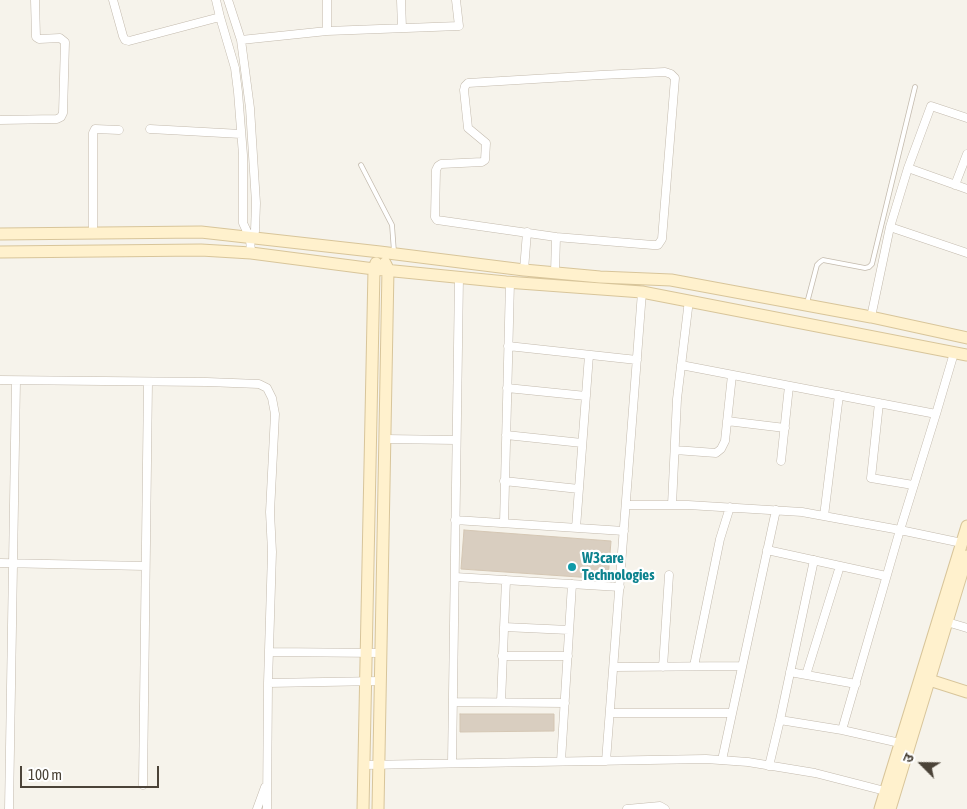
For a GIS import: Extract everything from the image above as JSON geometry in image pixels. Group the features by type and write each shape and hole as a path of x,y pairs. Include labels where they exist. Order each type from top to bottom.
{"street":[{"path":"0,120 57,119 63,113 65,42 60,38 39,39 36,37 35,0"},
{"path":"113,0 122,36 125,40 129,41 220,18"},
{"path":"216,0 235,68 241,134 243,223 250,238 251,253"},
{"path":"228,0 241,40 251,117 256,203 255,231 250,238"},
{"path":"327,0 327,31"},
{"path":"401,0 402,28"},
{"path":"241,40 327,31 458,26 456,0"},
{"path":"656,72 671,74 675,78 674,97 662,239 658,245 527,232 437,220 435,217 436,170 438,166 441,164 482,162 485,160 486,143 468,128 464,90 468,83 656,72"},
{"path":"871,317 890,227 908,168 931,106 967,118"},
{"path":"93,233 93,133 95,129 119,130"},
{"path":"150,130 241,134"},
{"path":"955,185 967,154"},
{"path":"908,168 967,189"},
{"path":"890,227 967,253"},
{"path":"0,234 201,232 524,270 672,280 871,317 967,338"},
{"path":"524,270 527,232"},
{"path":"555,273 556,236"},
{"path":"0,252 201,250 251,253 459,277 642,292 967,355"},
{"path":"363,809 374,268 380,252"},
{"path":"378,809 388,269 380,252"},
{"path":"452,763 459,277"},
{"path":"504,523 510,282"},
{"path":"606,761 642,292"},
{"path":"672,505 678,400 689,300"},
{"path":"508,346 637,360"},
{"path":"842,730 913,485 954,353"},
{"path":"576,528 589,355"},
{"path":"682,365 936,414"},
{"path":"675,450 716,453 721,449 726,441 732,375"},
{"path":"0,380 260,384 267,388 272,398 275,414 270,512 272,552 267,809"},
{"path":"9,809 16,381"},
{"path":"142,785 148,382"},
{"path":"781,461 789,386"},
{"path":"507,388 586,396"},
{"path":"824,516 839,395"},
{"path":"879,403 871,478 913,485"},
{"path":"728,420 785,428"},
{"path":"506,435 582,444"},
{"path":"385,439 456,440"},
{"path":"504,481 579,489"},
{"path":"626,504 776,510 824,516 962,543"},
{"path":"694,666 720,539 730,507"},
{"path":"722,760 776,510"},
{"path":"455,520 624,532"},
{"path":"890,809 967,526"},
{"path":"767,550 886,576"},
{"path":"880,809 900,743 947,622 967,556"},
{"path":"769,766 814,560"},
{"path":"0,563 145,566"},
{"path":"806,675 840,566"},
{"path":"663,666 669,575"},
{"path":"454,577 620,587"},
{"path":"500,702 506,580"},
{"path":"561,761 572,584"},
{"path":"947,622 967,628"},
{"path":"504,627 569,630"},
{"path":"269,652 381,653"},
{"path":"502,656 568,656"},
{"path":"614,667 742,666"},
{"path":"790,672 856,684"},
{"path":"925,679 967,692"},
{"path":"268,683 380,682"},
{"path":"453,702 565,703"},
{"path":"610,713 732,713"},
{"path":"780,720 842,730 900,743"},
{"path":"364,764 706,759 815,773 886,791"},
{"path":"257,809 267,781"},
{"path":"627,809 660,806 665,809"}],"lane":[{"path":"806,305 817,265 823,260 865,268 870,267 872,264 915,87"},
{"path":"361,164 392,225 394,254"}],"building":[{"path":"464,530 611,541 608,579 461,569"},
{"path":"460,714 554,714 554,731 460,732"}],"place":[{"name":"W3care Technologies","path":"572,567"}]}
